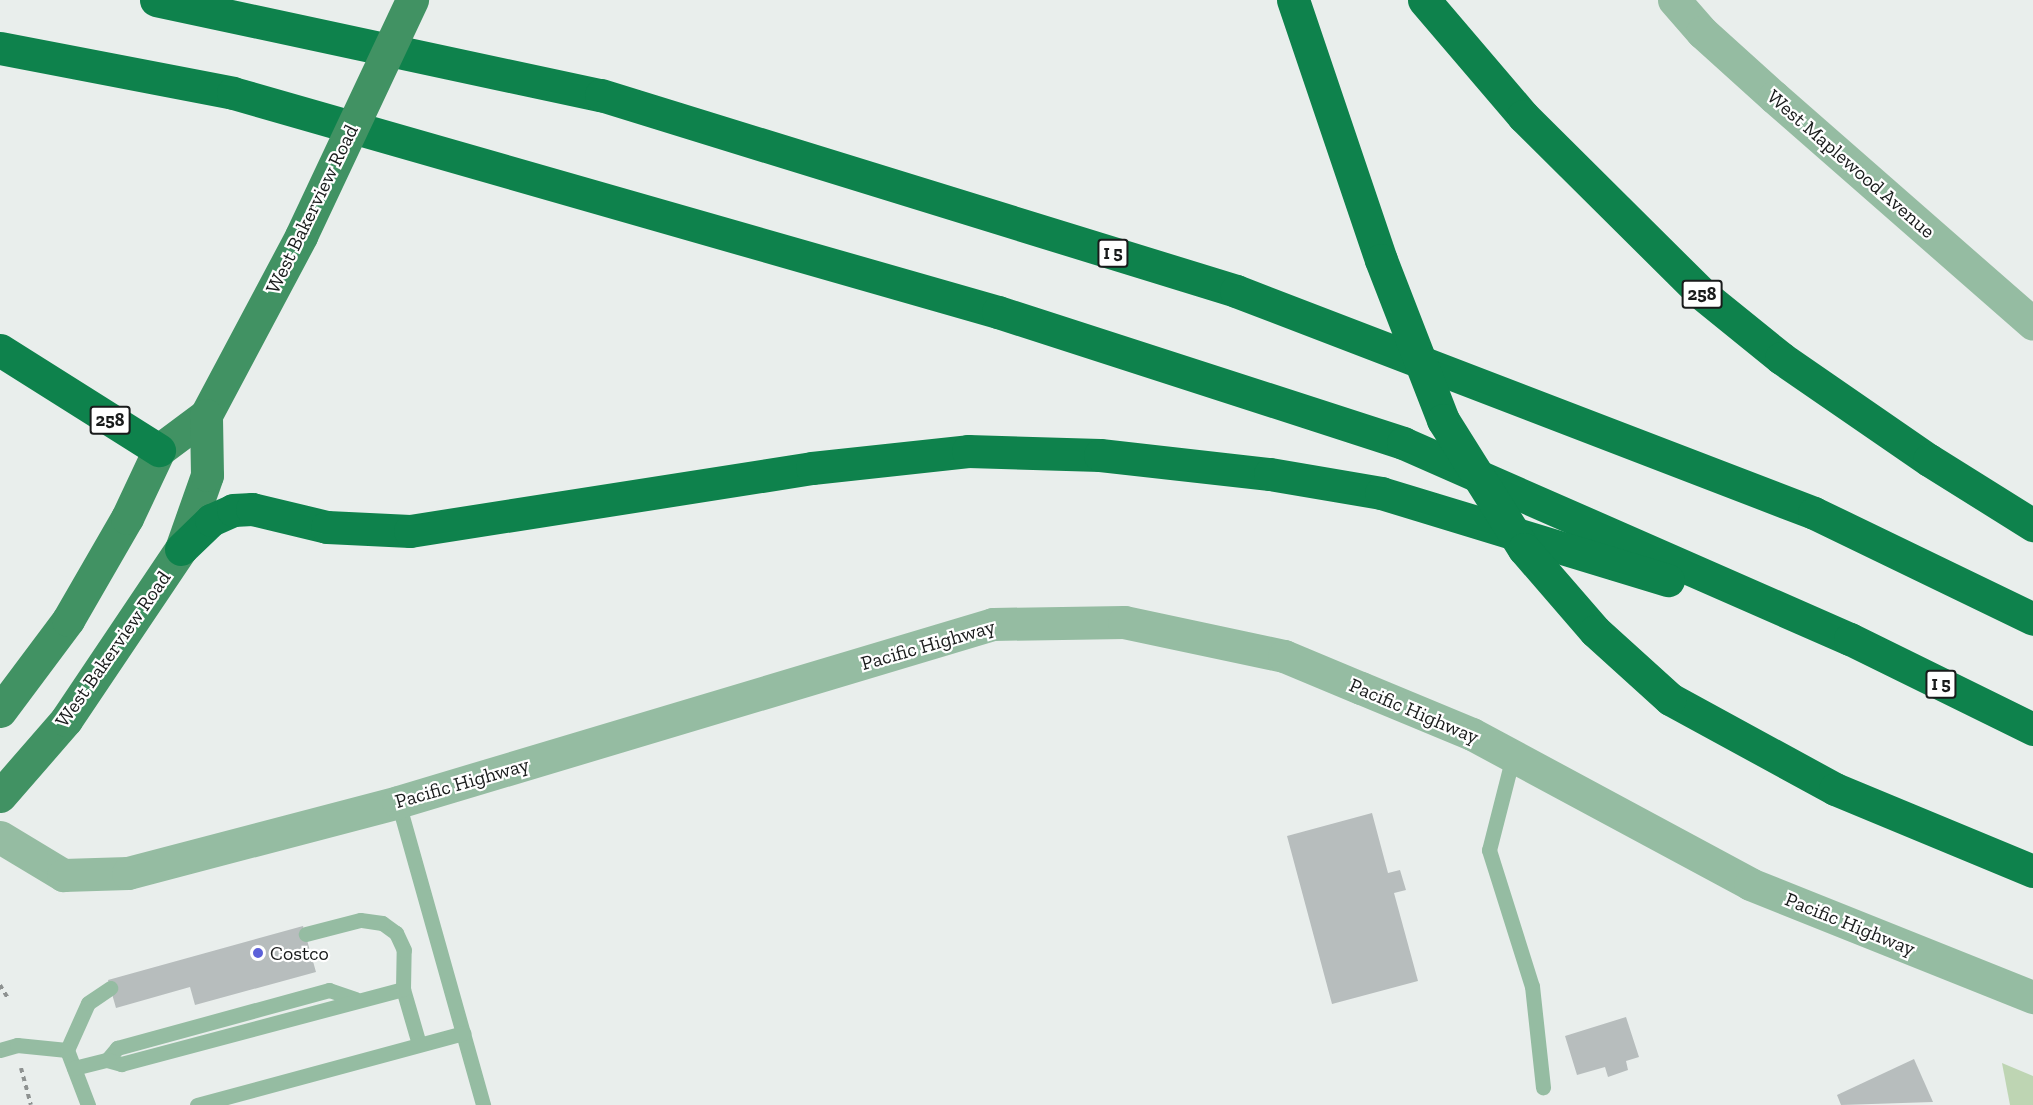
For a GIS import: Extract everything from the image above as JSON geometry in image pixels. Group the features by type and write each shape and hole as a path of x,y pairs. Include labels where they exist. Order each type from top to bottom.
{"highway":[{"name":"I 5","path":"156,0 601,95 1236,291 1814,513 2033,619"},
{"path":"1293,0 1381,260 1443,420 1524,549 1595,631 1670,699 1835,789 2033,871"},
{"name":"258","path":"1424,0 1523,116 1702,294 1781,358 1929,460 2033,525"},
{"name":"I 5","path":"0,48 233,93 998,312 1403,443 1850,639 2033,729"},
{"name":"258","path":"0,350 159,450"},
{"path":"181,549 211,520 233,510 252,509 327,527 410,531 812,468 968,451 1100,455 1270,474 1381,493 1609,561 1850,639"}],"main road":[{"name":"West Bakerview Road","path":"0,711 68,620 127,518 159,450 206,415 301,236 412,0"},
{"name":"West Bakerview Road","path":"0,796 66,720 181,549 207,475 206,415"}],"street":[{"name":"West Maplewood Avenue","path":"1674,0 1750,76 2033,324"},
{"name":"Pacific Highway","path":"0,837 63,874 128,873 398,802 993,624 1124,622 1284,656 1472,734 1750,884 2033,997"}],"lane":[{"path":"1513,756 1489,850 1532,986 1543,1087"},
{"path":"398,802 483,1105"},
{"path":"306,934 360,920 382,923 396,933 404,950 403,989 419,1044"},
{"path":"88,1105 67,1050 88,1003 110,988"},
{"path":"74,1068 107,1060 121,1064 355,999 403,989"},
{"path":"197,1105 463,1033"},
{"path":"0,1050 17,1046 67,1050"}],"path":[{"path":"0,985 9,1000"},
{"path":"21,1068 31,1105"}],"green space":[{"path":"2002,1063 2033,1076 2033,1105 2010,1105"}],"building":[{"path":"1372,813 1388,873 1400,870 1406,890 1394,893 1418,981 1332,1004 1287,836"},
{"name":"Costco","path":"303,926 316,972 195,1005 190,987 116,1008 108,980"},
{"path":"1626,1017 1639,1057 1626,1061 1628,1070 1608,1077 1605,1067 1577,1075 1565,1036"},
{"path":"1914,1059 1933,1102 1841,1105 1837,1095"}],"place":[{"name":"Costco","path":"258,953"}]}
